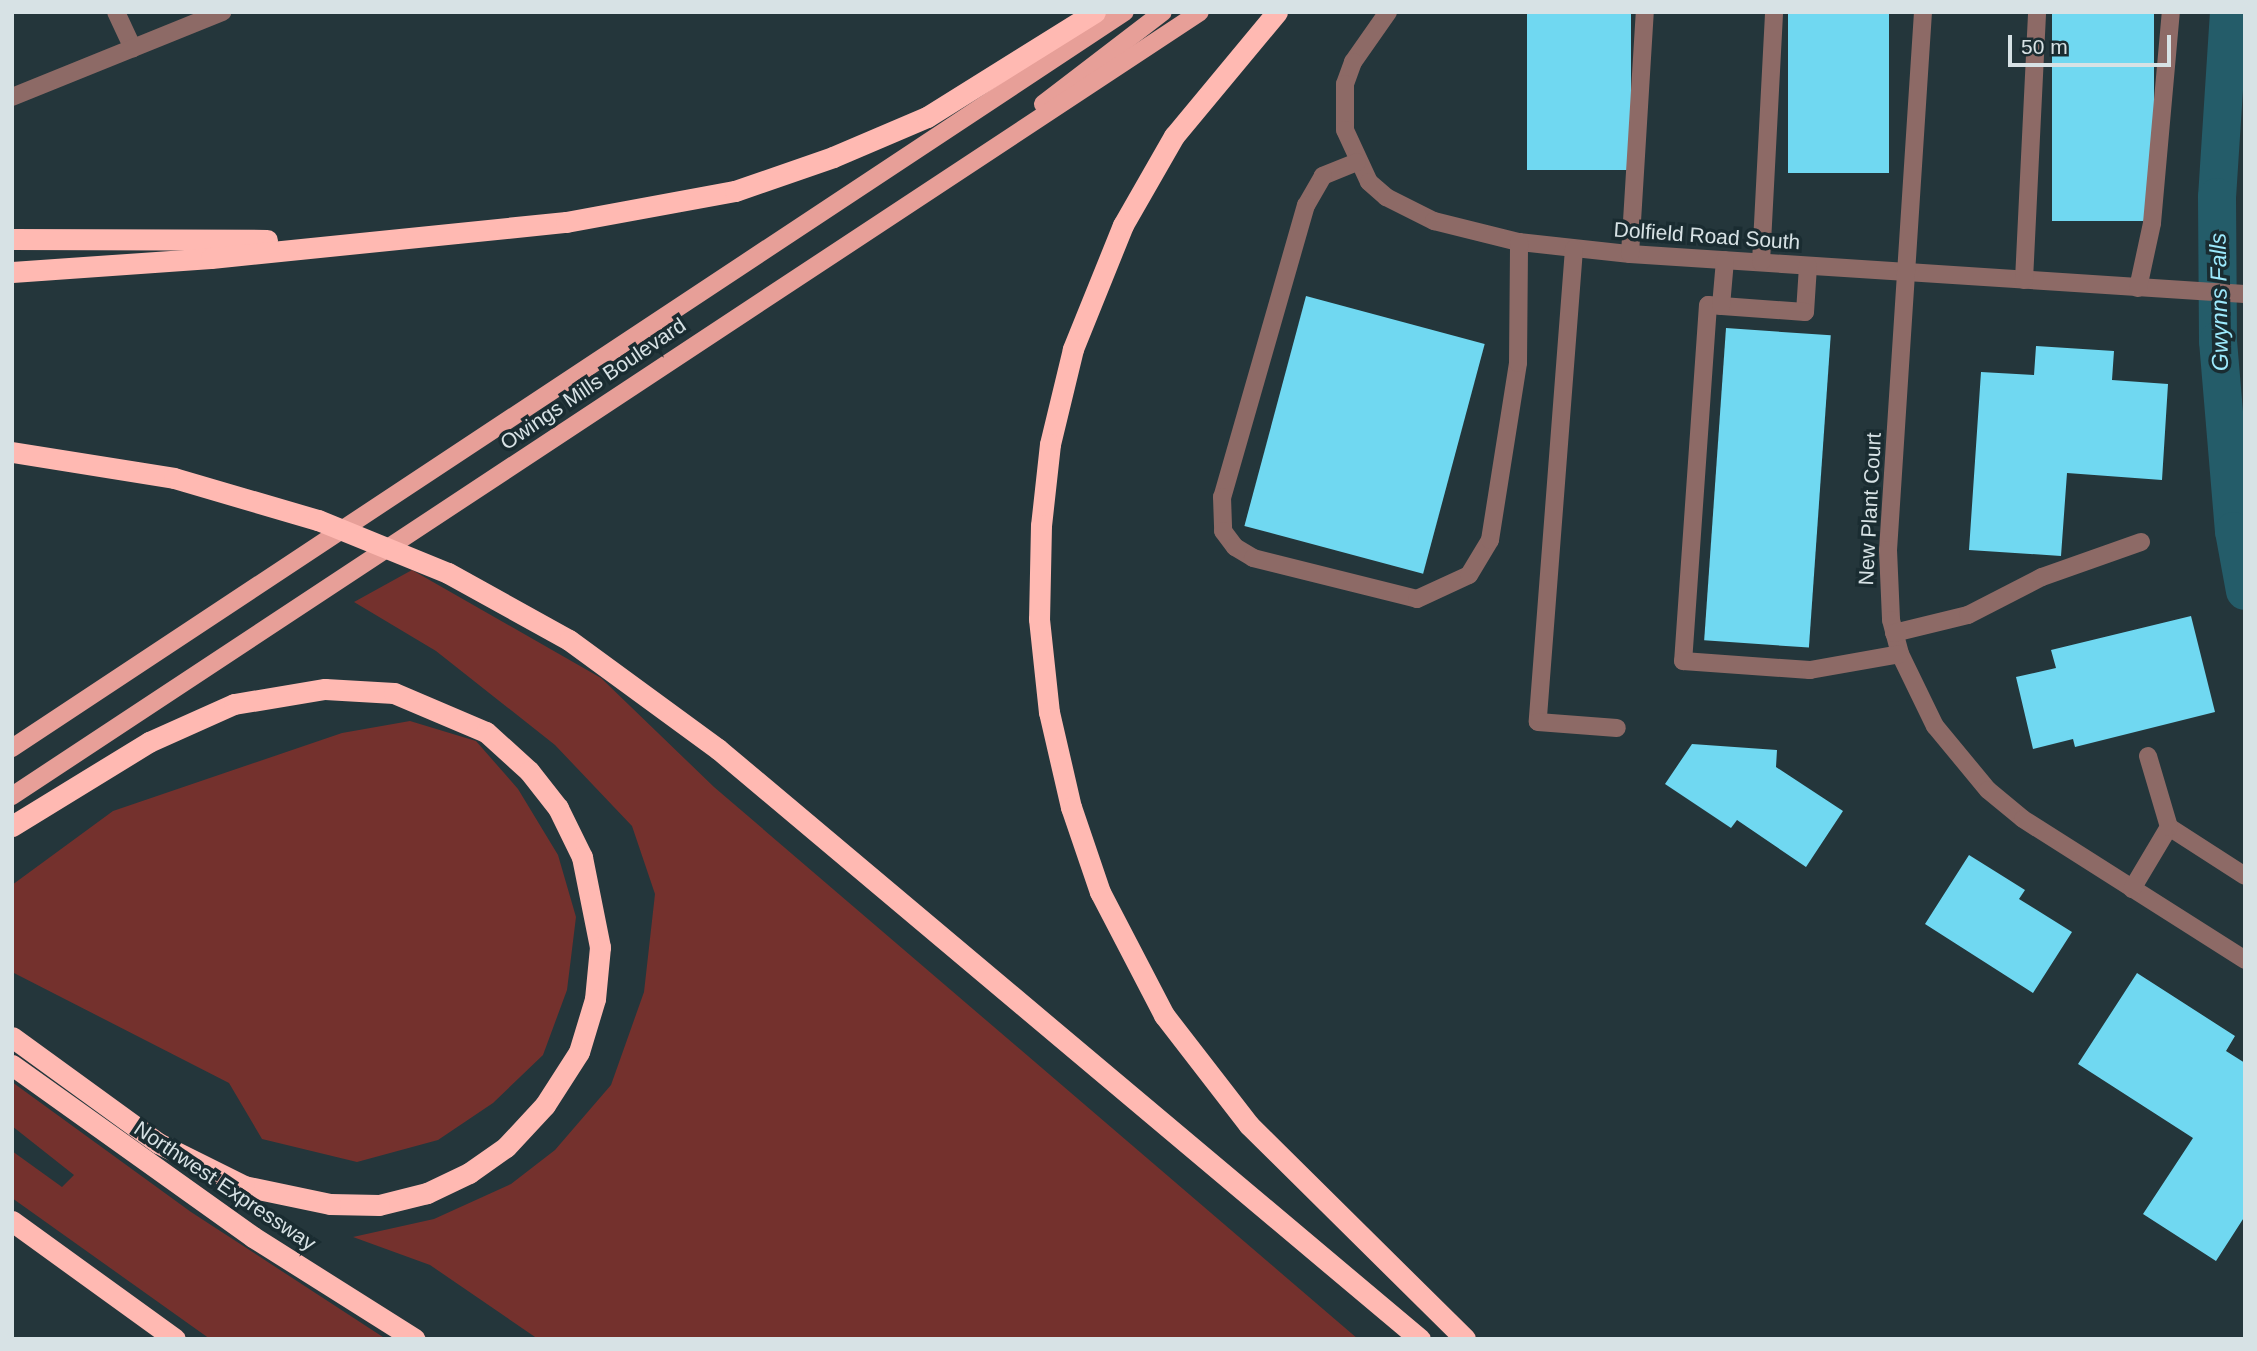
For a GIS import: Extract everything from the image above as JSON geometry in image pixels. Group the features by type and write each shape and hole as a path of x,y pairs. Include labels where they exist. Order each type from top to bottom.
{"highway":[{"path":"12,272 211,258 624,214 781,177 946,107 1095,12"},
{"path":"1278,12 1207,91 1152,172 1105,262 1073,349 1050,444 1041,525 1039,619 1049,712 1070,807 1100,892 1164,1015 1249,1125 1465,1339"},
{"path":"12,239 395,237"},
{"path":"12,452 87,461 219,491 368,538 489,593 614,669 682,719 1420,1339"},
{"path":"12,826 149,742 234,705 325,689 394,693 486,732 529,771 558,808 582,857 600,947 595,999 579,1052 545,1105 506,1147 469,1172 428,1193 379,1205 330,1204 244,1186 158,1143 12,1037"},
{"name":"Northwest Expressway","path":"12,1065 241,1229 415,1339"},
{"path":"12,1221 175,1339"}],"main road":[{"name":"Owings Mills Boulevard","path":"12,748 1125,12"},
{"path":"972,162 1119,41 1163,12"},
{"name":"Owings Mills Boulevard","path":"12,796 1200,12"}],"street":[{"path":"116,12 133,48"},
{"path":"12,97 222,12"},
{"name":"Dolfield Road South","path":"1388,12 1362,43 1345,84 1345,130 1357,162 1369,182 1407,210 1464,231 1519,242 1630,254 2245,295"},
{"path":"1630,254 1645,12"},
{"path":"1761,262 1774,12"},
{"name":"New Plant Court","path":"1923,12 1910,272 1888,550 1894,633 1900,654 1935,726 1988,790 2023,819 2245,960"},
{"path":"2024,280 2036,12"},
{"path":"2138,288 2152,223 2171,12"},
{"path":"1357,162 1323,176 1306,205 1222,497 1223,531 1235,547 1253,558 1417,599 1469,575 1490,540 1518,363 1519,242"},
{"path":"1574,249 1538,722 1618,728"},
{"path":"1721,306 1725,260"},
{"path":"1808,266 1805,312 1708,305 1683,661 1810,670 1900,654"},
{"path":"1894,633 1968,615 2042,577 2141,542"},
{"path":"2148,756 2169,827 2245,876"},
{"path":"2132,888 2169,827"}],"shaded area":[{"path":"412,570 601,678 714,787 1358,1339 538,1339 430,1265 353,1237 434,1219 511,1184 555,1150 611,1085 644,992 655,894 632,826 555,745 436,651 354,602"},
{"path":"410,721 476,741 518,789 558,855 576,917 567,990 543,1055 493,1103 438,1140 357,1162 262,1139 229,1083 12,972 12,885 113,811 342,733"},
{"path":"12,1082 191,1212 386,1339 210,1339 12,1198 12,1151 62,1187 74,1175 12,1126"}],"building":[{"path":"1527,12 1631,12 1631,170 1527,170"},
{"path":"1788,12 1889,12 1889,173 1788,173"},
{"path":"2052,12 2154,12 2154,221 2052,221"},
{"path":"1306,296 1485,344 1423,574 1244,526"},
{"path":"1726,328 1831,335 1809,648 1704,640"},
{"path":"2036,346 2114,351 2112,380 2168,384 2162,480 2067,473 2061,556 1969,550 1981,372 2034,375"},
{"path":"2191,616 2215,712 2075,747 2073,739 2033,749 2016,677 2056,668 2051,650"},
{"path":"1692,744 1777,750 1776,767 1843,811 1806,867 1737,820 1731,828 1665,784"},
{"path":"1969,855 2025,890 2019,899 2072,932 2033,993 1925,924"},
{"path":"2137,973 2235,1036 2226,1051 2245,1063 2245,1216 2216,1261 2143,1214 2193,1138 2078,1064"}],"waterway":[{"name":"Gwynns Falls","path":"2229,12 2217,197 2218,341 2234,531 2245,591"}]}
